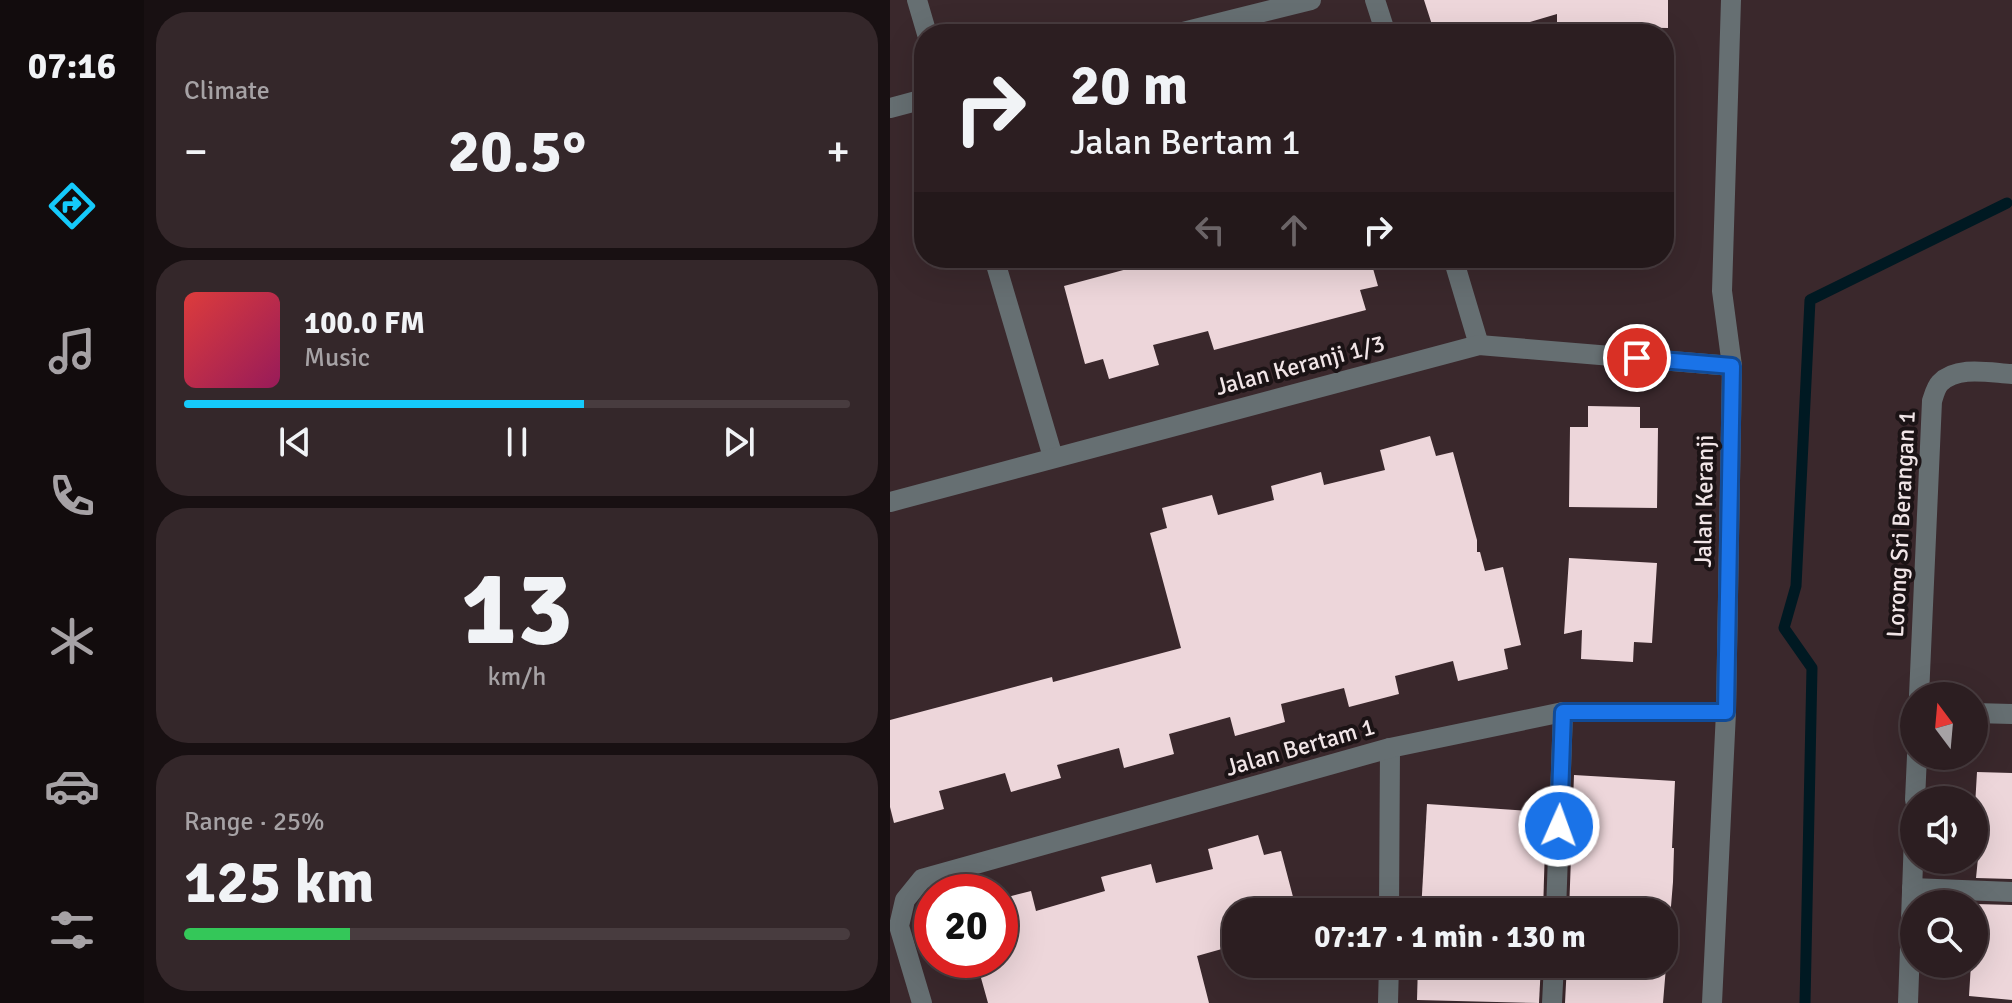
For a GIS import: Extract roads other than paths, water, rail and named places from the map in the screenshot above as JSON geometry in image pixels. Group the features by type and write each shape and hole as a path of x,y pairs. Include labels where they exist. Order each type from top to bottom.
{"street":[{"path":"917,0 924,24"},
{"path":"1215,24 1311,0"},
{"path":"1375,0 1383,24"},
{"name":"Jalan Keranji","path":"1712,1003 1726,712 1732,366 1722,291 1731,0"},
{"path":"890,108 914,102"},
{"path":"997,268 1053,457"},
{"path":"1456,268 1479,345"},
{"name":"Jalan Keranji 1/3","path":"890,502 1479,345 1732,366"},
{"name":"Lorong Sri Berangan 1","path":"1920,682 1932,401 1939,384 1951,376 1967,372 2012,374"},
{"path":"1556,898 1563,712"},
{"name":"Jalan Bertam 1","path":"922,1003 899,926 905,900 922,879 1390,748 1563,712 1726,712"},
{"path":"1988,713 2012,714"},
{"path":"1389,898 1390,748"},
{"path":"1908,1003 1913,874"},
{"path":"1912,888 2012,892"},
{"path":"1388,1003 1389,978"},
{"path":"1552,1003 1553,978"}],"waterway":[{"path":"1805,1003 1812,668 1784,628 1796,586 1810,300 2007,203"}]}
